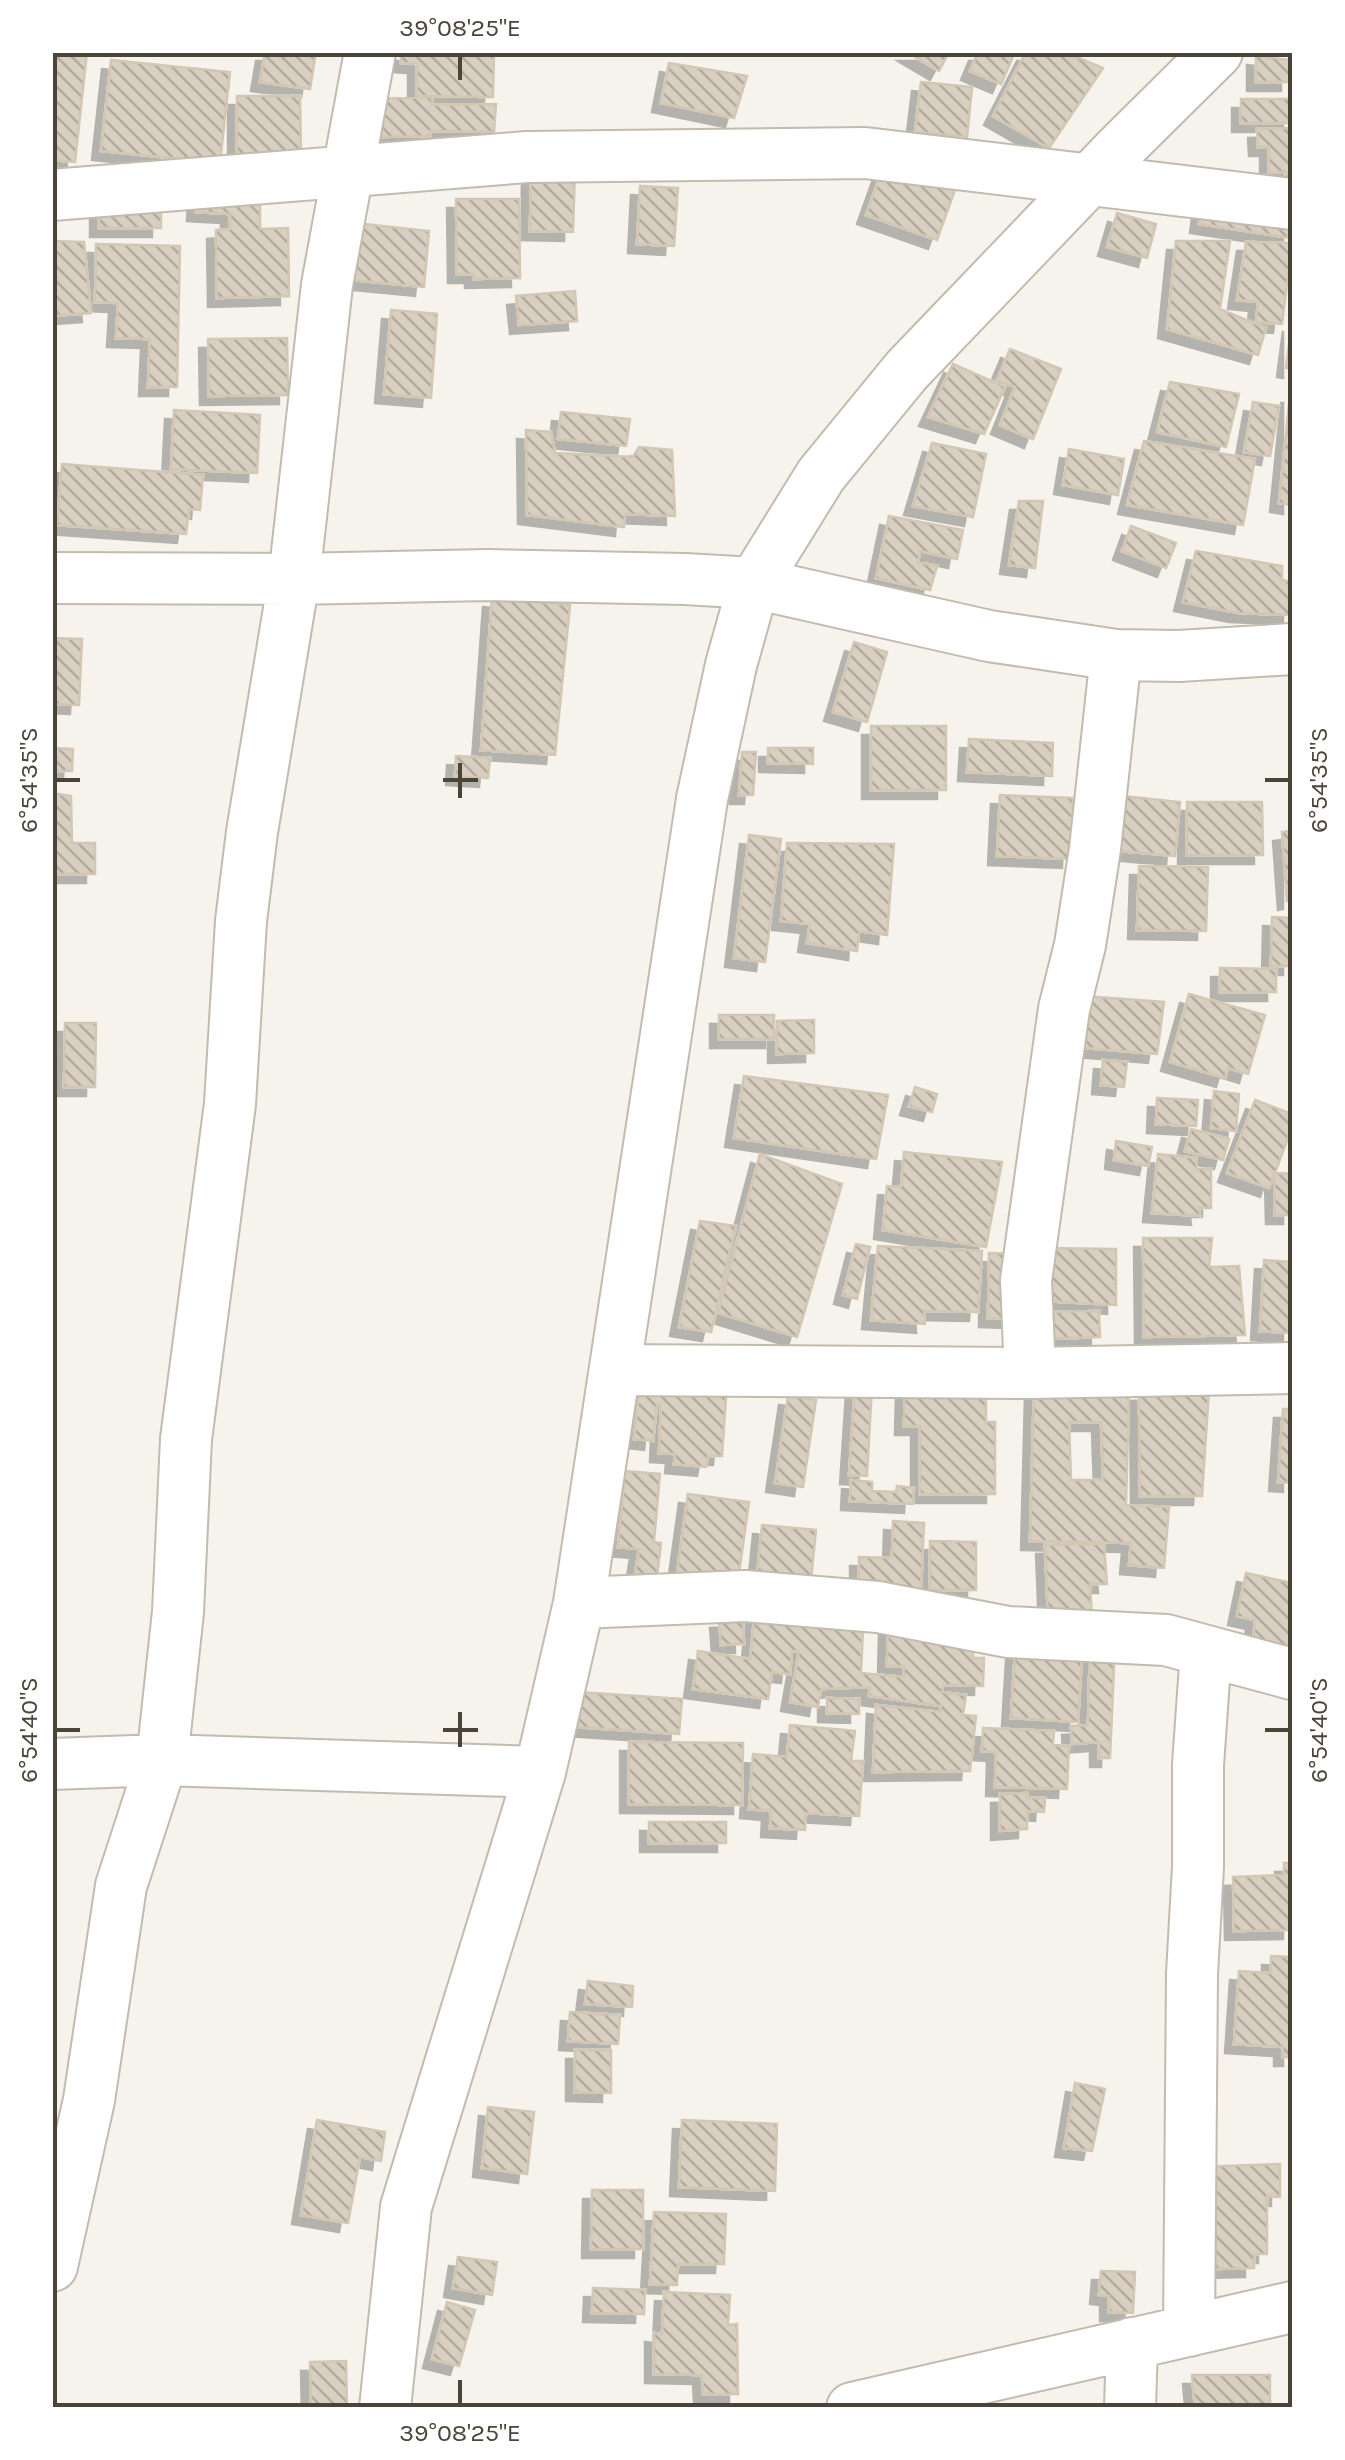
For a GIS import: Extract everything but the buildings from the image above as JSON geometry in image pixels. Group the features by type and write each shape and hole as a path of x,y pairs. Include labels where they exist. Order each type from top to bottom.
{"street":[{"path":"52,2266 90,2100 121,1886 162,1760 178,1612 186,1439 228,1123 241,921 294,579 315,374 370,52"},
{"path":"385,2408 406,2207 540,1772 579,1603 702,800 731,665 754,584 821,476 907,370 1129,138 1218,52"},
{"path":"52,195 528,157 865,154 1292,204"},
{"path":"52,578 523,576 754,584 988,636 1116,654 1179,656 1292,650"},
{"path":"1030,1373 1026,1280 1064,1009 1080,945 1095,849 1116,654"},
{"path":"616,1370 1030,1373 1292,1368"},
{"path":"579,1603 745,1596 878,1607 1008,1632 1166,1640 1292,1674"},
{"path":"1189,2331 1192,1974 1198,1765 1206,1651"},
{"path":"52,1764 162,1760 540,1772"},
{"path":"852,2408 1292,2307"},
{"path":"1130,2408 1132,2343"}]}
